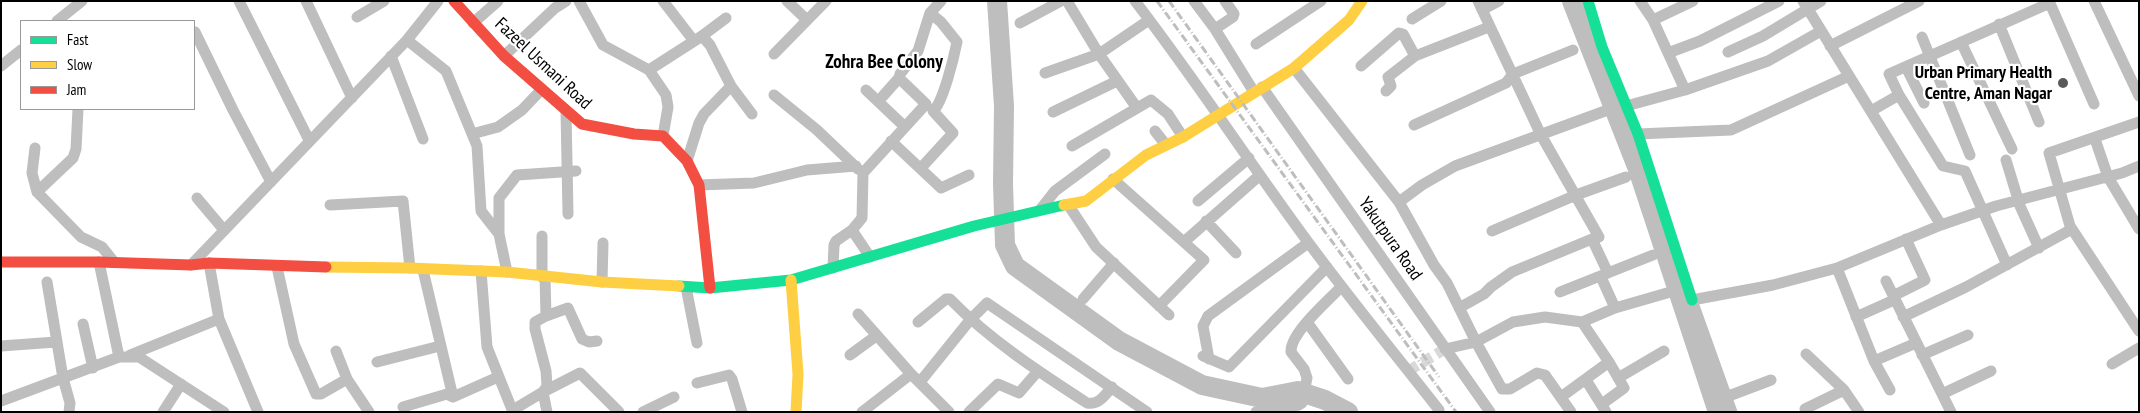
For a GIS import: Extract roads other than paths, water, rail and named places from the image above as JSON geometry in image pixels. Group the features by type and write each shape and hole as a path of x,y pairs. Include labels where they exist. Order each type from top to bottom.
{"main road":[{"name":"Fazeel Usmani Road","path":"454,1 504,56 582,124 634,134 663,136"},
{"path":"1,262 114,262 191,265 208,263 277,268 410,268 507,272 602,282 710,288 791,280 974,226 1086,201 1146,155 1183,137 1294,68 1349,20 1362,1"},
{"path":"1588,1 1602,47 1638,134 1692,300"},
{"path":"663,136 687,161 699,185 710,288"},
{"path":"791,280 798,374 796,412"}],"street":[{"path":"58,20 82,1"},
{"path":"239,1 309,140"},
{"path":"306,1 352,98"},
{"path":"357,17 384,1"},
{"path":"191,265 407,40 438,1"},
{"path":"474,23 498,1"},
{"path":"504,56 555,8 566,1"},
{"path":"578,1 603,45 649,70 666,95 668,101 663,136"},
{"path":"663,1 698,39 710,45 731,86 752,114"},
{"path":"787,1 807,20"},
{"path":"774,54 826,1"},
{"path":"883,96 900,78 900,74 922,45 930,13 940,1"},
{"path":"1020,23 1061,1"},
{"path":"1067,1 1099,54 1137,108"},
{"path":"1134,1 1219,115 1308,243 1439,411"},
{"name":"Yakutpura Road","path":"1194,1 1490,412"},
{"path":"1215,29 1233,17 1234,14 1225,1"},
{"path":"1256,44 1321,1"},
{"path":"1412,19 1441,1"},
{"path":"1459,308 1484,294 1512,272 1599,237 1541,135 1480,5 1500,1"},
{"path":"1640,1 1653,20 1685,90"},
{"path":"1653,20 1693,1"},
{"path":"1668,54 1700,41 1779,1"},
{"path":"1728,52 1763,36 1806,5 1821,1"},
{"path":"1830,46 1919,1"},
{"path":"2094,1 2139,96"},
{"path":"2007,265 1965,171 1943,166 1899,95 1889,74 2049,2 2094,104"},
{"path":"1806,5 1941,225"},
{"path":"699,185 754,183 806,170 859,170 905,127 930,107 939,105 957,42 941,22 930,13"},
{"path":"649,70 698,39 726,18"},
{"path":"1045,73 1099,54 1149,20"},
{"path":"1999,24 2039,122"},
{"path":"1386,91 1391,86 1388,78 1415,56 1489,27"},
{"path":"1626,106 1685,90 1768,61 1821,31"},
{"path":"195,32 271,182"},
{"path":"1361,66 1399,33 1403,34 1415,56"},
{"path":"1922,37 1970,155"},
{"path":"407,40 446,71 478,146 481,211 498,234"},
{"path":"1961,42 2012,148"},
{"path":"1414,125 1506,83 1513,74 1573,50"},
{"path":"1,66 20,51"},
{"path":"391,56 423,140"},
{"path":"1906,67 1924,103"},
{"path":"1294,68 1399,202 1446,283 1502,389 1510,389 1542,372 1571,412"},
{"path":"1638,134 1730,130 1849,76"},
{"path":"900,78 953,132 921,168"},
{"path":"1053,112 1117,81"},
{"path":"687,161 698,123 704,114 731,86"},
{"path":"472,134 498,127 522,110 542,89"},
{"path":"866,90 905,127"},
{"path":"774,95 817,130 859,170 862,218 852,230 836,241 834,245 833,268"},
{"path":"1871,111 1899,95"},
{"path":"1072,146 1137,108 1153,101 1168,114 1183,137"},
{"path":"37,192 72,158 76,149 78,110"},
{"path":"566,111 572,171 568,214"},
{"path":"1399,202 1422,185 1456,166 1605,111"},
{"path":"2139,122 2095,139 2049,153 2072,229 2139,331"},
{"path":"1155,131 1166,145"},
{"path":"2095,139 2108,177 2139,229"},
{"path":"891,141 941,188 970,175"},
{"path":"35,148 32,173 37,192 81,237 102,247 114,262"},
{"path":"1040,210 1055,191 1105,154"},
{"path":"1198,201 1248,158"},
{"path":"2006,160 2018,200 2039,248"},
{"path":"1732,412 1692,300 1774,285 1837,268 1941,225 2018,200 2108,177 2139,166"},
{"path":"507,272 498,234 500,198 514,178 521,174 572,171"},
{"path":"1185,241 1260,175"},
{"path":"1492,231 1576,195 1626,177"},
{"path":"1113,180 1185,241 1204,260 1159,306"},
{"path":"197,198 224,230"},
{"path":"330,205 403,201 410,268"},
{"path":"1069,206 1096,247 1169,315"},
{"path":"1206,221 1236,253"},
{"path":"1903,317 1966,287 2072,229"},
{"path":"852,230 870,257"},
{"path":"542,236 546,316"},
{"path":"1592,239 1615,308"},
{"path":"1856,317 1925,280 1906,239"},
{"path":"602,282 604,243"},
{"path":"1308,243 1208,316 1204,326 1206,358 1229,367 1327,267"},
{"path":"1560,292 1653,255"},
{"path":"99,262 122,357"},
{"path":"208,263 219,319 258,412"},
{"path":"1083,298 1114,263"},
{"path":"277,268 294,344 316,394 321,394 347,379"},
{"path":"1837,268 1874,361 1890,390"},
{"path":"423,270 453,396"},
{"path":"481,271 487,346 513,411 543,392 580,373 619,412"},
{"path":"1886,281 1951,412"},
{"path":"47,282 56,342 70,403 69,412"},
{"path":"686,287 697,343"},
{"path":"1256,412 1299,405 1304,400 1307,378 1304,369 1293,355 1291,346 1307,322 1342,287"},
{"path":"1445,349 1476,342 1514,322 1545,317 1582,322 1615,308 1667,293"},
{"path":"918,322 946,299 950,299 970,320 1038,371 1090,404 1100,401 1112,387"},
{"path":"920,382 970,320 984,305 989,304 1147,412"},
{"path":"547,412 543,392 547,386 546,371 535,322 568,308 582,339 590,342 597,341"},
{"path":"858,314 911,374 949,412"},
{"path":"1,401 93,368 219,319"},
{"path":"1307,322 1348,379"},
{"path":"1582,322 1624,388 1604,408 1586,380"},
{"path":"82,324 93,368"},
{"path":"1922,355 1968,335"},
{"path":"850,355 876,336"},
{"path":"1,346 56,342"},
{"path":"1874,361 1916,344"},
{"path":"377,362 440,346"},
{"path":"2112,364 2139,348"},
{"path":"336,351 347,379 369,412"},
{"path":"1618,378 1664,351"},
{"path":"1806,354 1844,390 1860,412"},
{"path":"122,357 139,357 224,412"},
{"path":"1561,397 1609,362"},
{"path":"969,412 998,384 1019,393 1038,371"},
{"path":"1942,394 1991,371"},
{"path":"862,412 911,374"},
{"path":"697,383 728,375 732,378 742,412"},
{"path":"403,408 447,394 453,396 498,376"},
{"path":"1726,397 1770,380"},
{"path":"163,412 181,384"},
{"path":"1805,409 1844,390"},
{"path":"643,412 674,397"}],"waterway":[{"path":"997,1 1004,106 1003,184 1005,245 1015,266 1119,341 1202,385 1262,398 1298,391 1325,400 1348,412"},
{"path":"1572,1 1638,169 1718,412"}],"tunnel":[{"path":"1408,371 1445,349"}],"railway":[{"path":"1157,1 1456,412"},
{"path":"1169,1 1439,377"}],"place":[{"name":"Urban Primary Health Centre, Aman Nagar","path":"2063,83"}],"district":[{"name":"Zohra Bee Colony","path":"884,63"}]}
